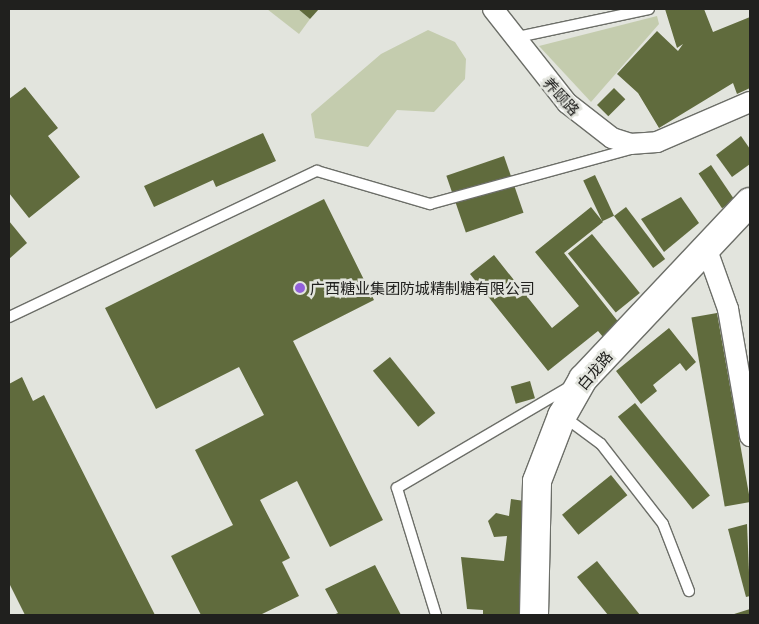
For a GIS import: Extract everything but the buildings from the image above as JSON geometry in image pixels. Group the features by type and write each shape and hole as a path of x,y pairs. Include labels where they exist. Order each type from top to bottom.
{"street":[{"name":"养颐路","path":"493,9 512,39 567,103 598,130 630,144 657,142 750,102"},
{"name":"白龙路","path":"534,615 537,481 562,416 583,379 707,250 750,202"},
{"path":"707,250 728,309 750,436"}],"lane":[{"path":"512,39 649,9"},
{"path":"9,318 317,171 430,204 657,142"},
{"path":"436,615 397,488 583,379"},
{"path":"562,416 601,444 663,524 689,591"}],"green space":[{"path":"267,9 298,9 310,19 299,34"},
{"path":"657,16 659,24 591,102 539,46"},
{"path":"428,30 455,42 466,59 465,79 434,112 397,110 368,147 315,138 311,114 381,54"}],"place":[{"name":"广西糖业集团防城精制糖有限公司","path":"300,288"}]}
